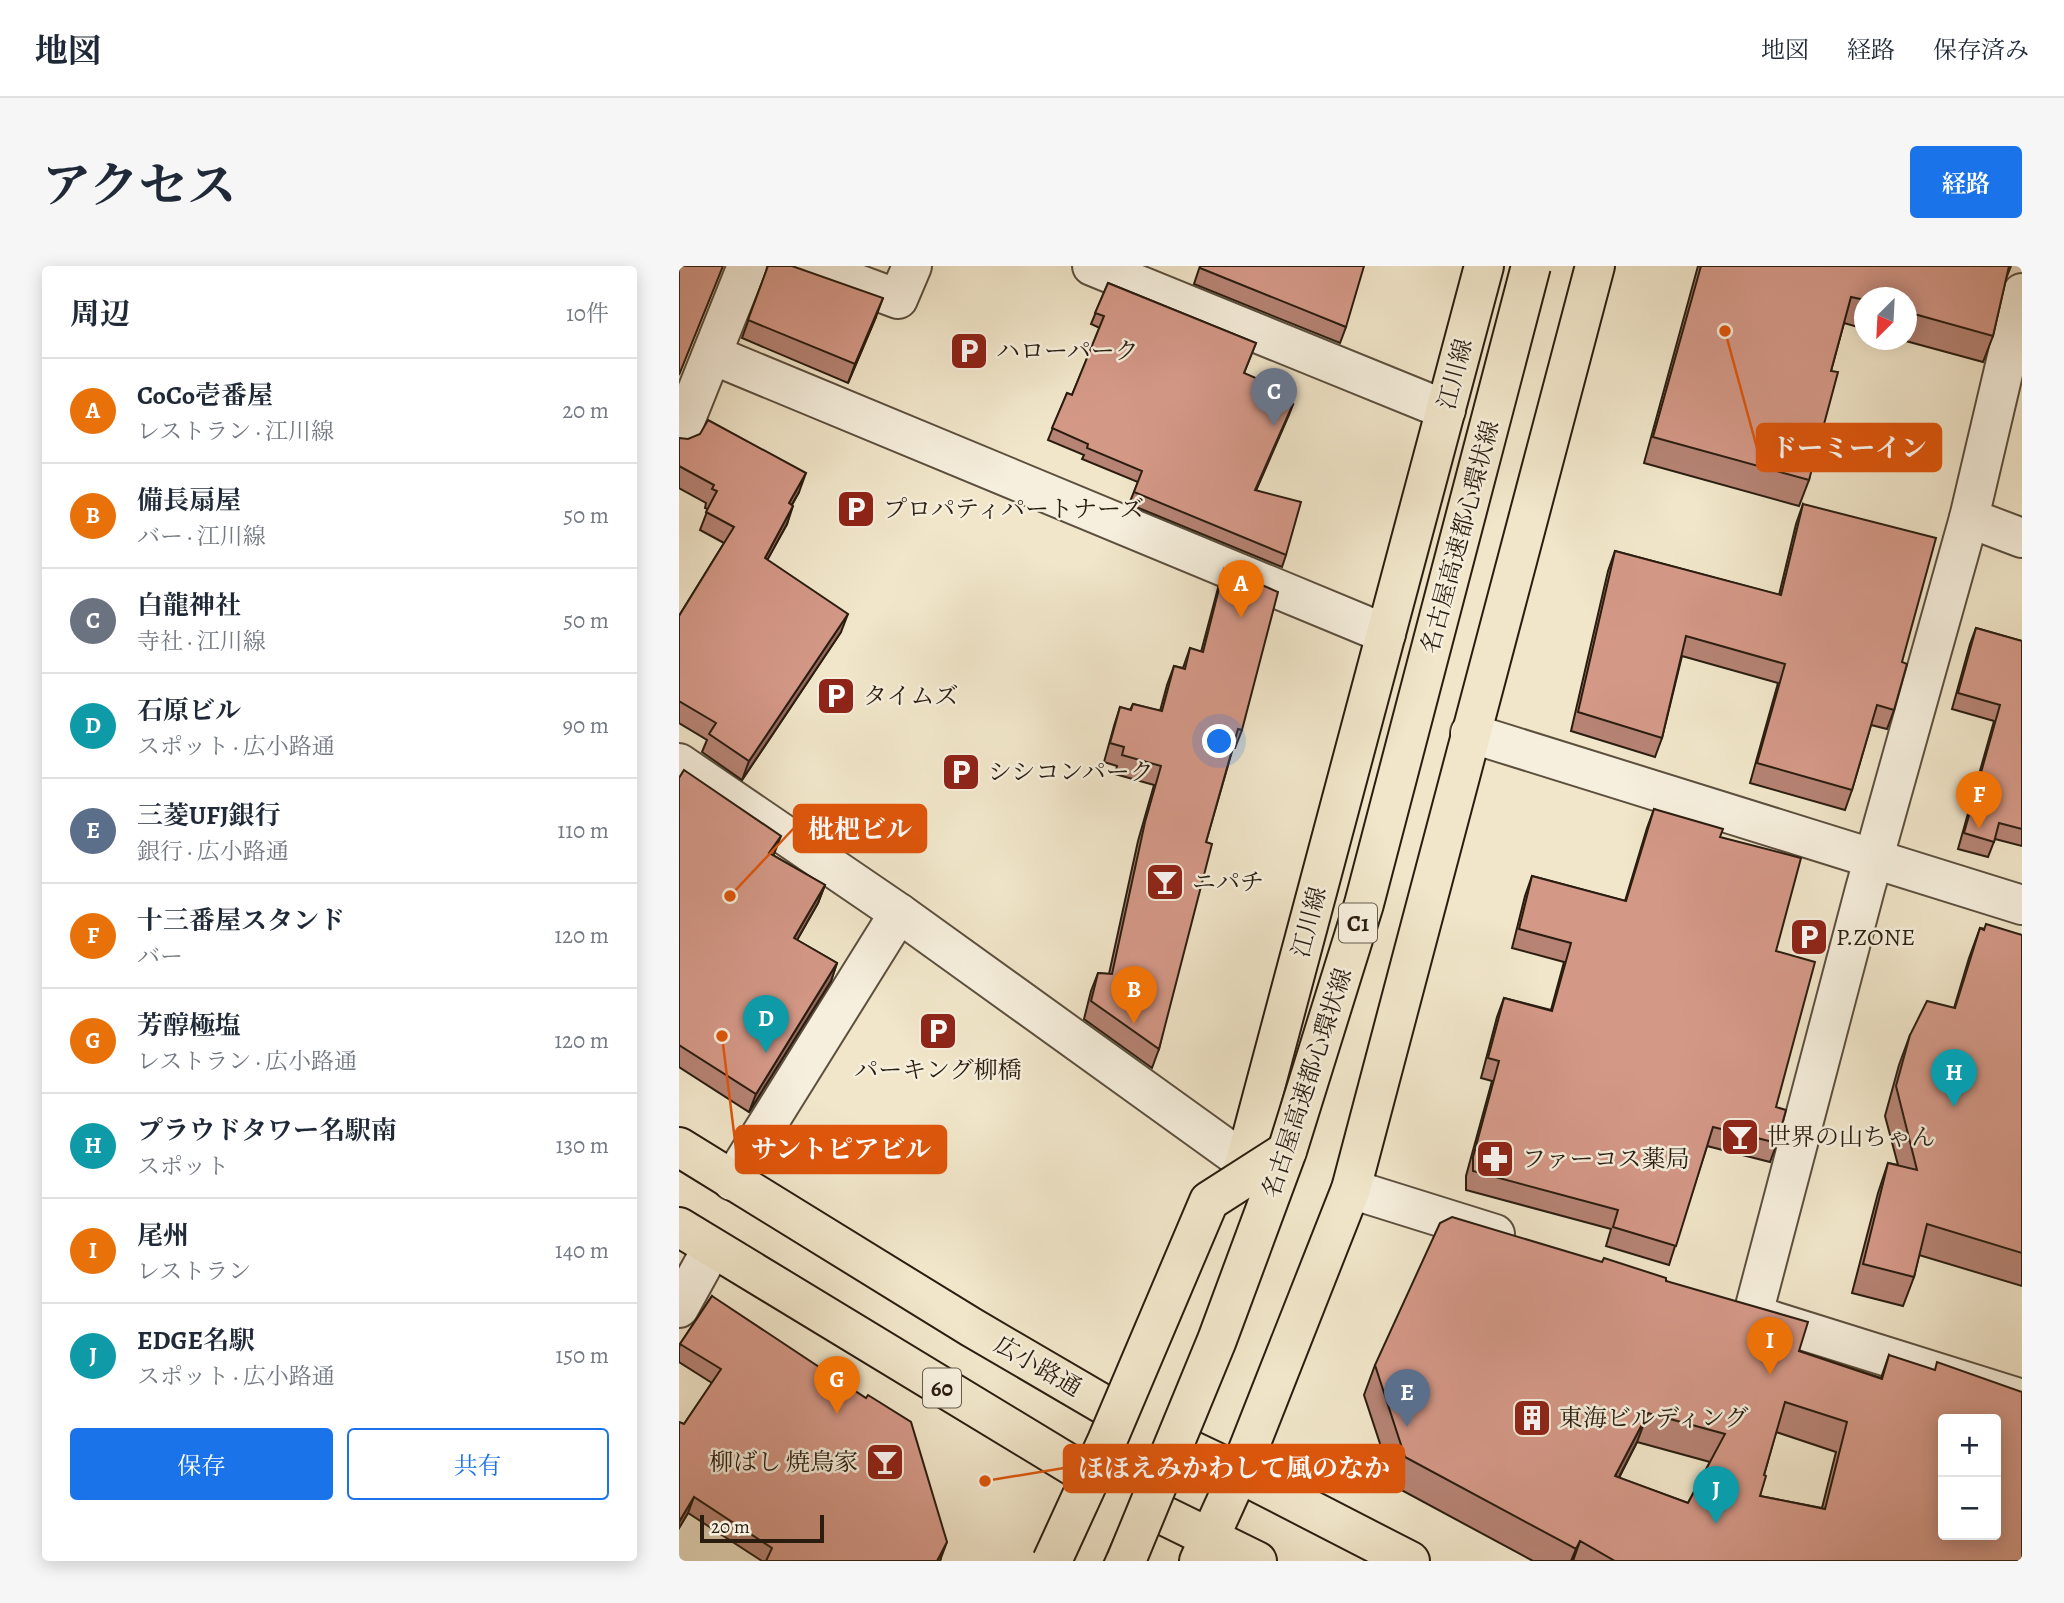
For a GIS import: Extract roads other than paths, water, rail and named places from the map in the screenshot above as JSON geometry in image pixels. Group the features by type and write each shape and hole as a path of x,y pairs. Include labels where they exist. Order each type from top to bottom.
{"main road":[{"name":"江川線","path":"1082,1561 1142,1427 1245,1162 1484,266"},
{"name":"名古屋高速都心環状線","path":"1126,1561 1217,1340 1287,1151 1364,904 1531,266"},
{"path":"1205,1550 1239,1473 1351,1189 1595,266"},
{"name":"広小路通","path":"679,1147 1142,1427 1239,1473 1410,1561"},
{"path":"1052,1561 1107,1441 1209,1200 1287,1151"},
{"name":"60","path":"679,1227 711,1250 1114,1490 1205,1550 1257,1561"}],"street":[{"path":"679,436 747,266"},
{"path":"809,266 898,299 912,266"},
{"path":"1092,266 1446,410"},
{"path":"1753,1314 1874,858 1969,518 2022,293"},
{"path":"713,355 1386,634"},
{"path":"1969,518 2022,538"},
{"path":"1470,733 2022,905"},
{"path":"679,762 899,913 1245,1162"},
{"path":"732,1181 899,913"},
{"path":"1351,1189 1532,1246"},
{"path":"679,1308 711,1250"},
{"path":"1714,1302 2022,1399"}],"place":[{"name":"ドーミーイン","path":"1725,331"},
{"name":"ハローパーク","path":"969,351"},
{"name":"白龍神社","path":"1274,426"},
{"name":"プロパティパートナーズ","path":"856,509"},
{"name":"CoCo壱番屋","path":"1241,618"},
{"name":"タイムズ","path":"836,696"},
{"name":"シシコンパーク","path":"961,772"},
{"name":"十三番屋スタンド","path":"1979,829"},
{"name":"ニパチ","path":"1165,882"},
{"name":"枇杷ビル","path":"730,896"},
{"name":"P.ZONE","path":"1809,937"},
{"name":"備長扇屋","path":"1134,1024"},
{"name":"パーキング柳橋","path":"938,1031"},
{"name":"サントピアビル","path":"722,1036"},
{"name":"石原ビル","path":"766,1053"},
{"name":"プラウドタワー名駅南","path":"1954,1107"},
{"name":"世界の山ちゃん","path":"1740,1137"},
{"name":"ファーコス薬局","path":"1495,1159"},
{"name":"尾州","path":"1770,1375"},
{"name":"芳醇極塩","path":"837,1414"},
{"name":"東海ビルディング","path":"1532,1418"},
{"name":"三菱UFJ銀行","path":"1407,1427"},
{"name":"柳ばし 焼鳥家","path":"885,1462"},
{"name":"ほほえみかわして風のなか","path":"985,1481"},
{"name":"EDGE名駅","path":"1716,1524"}]}
